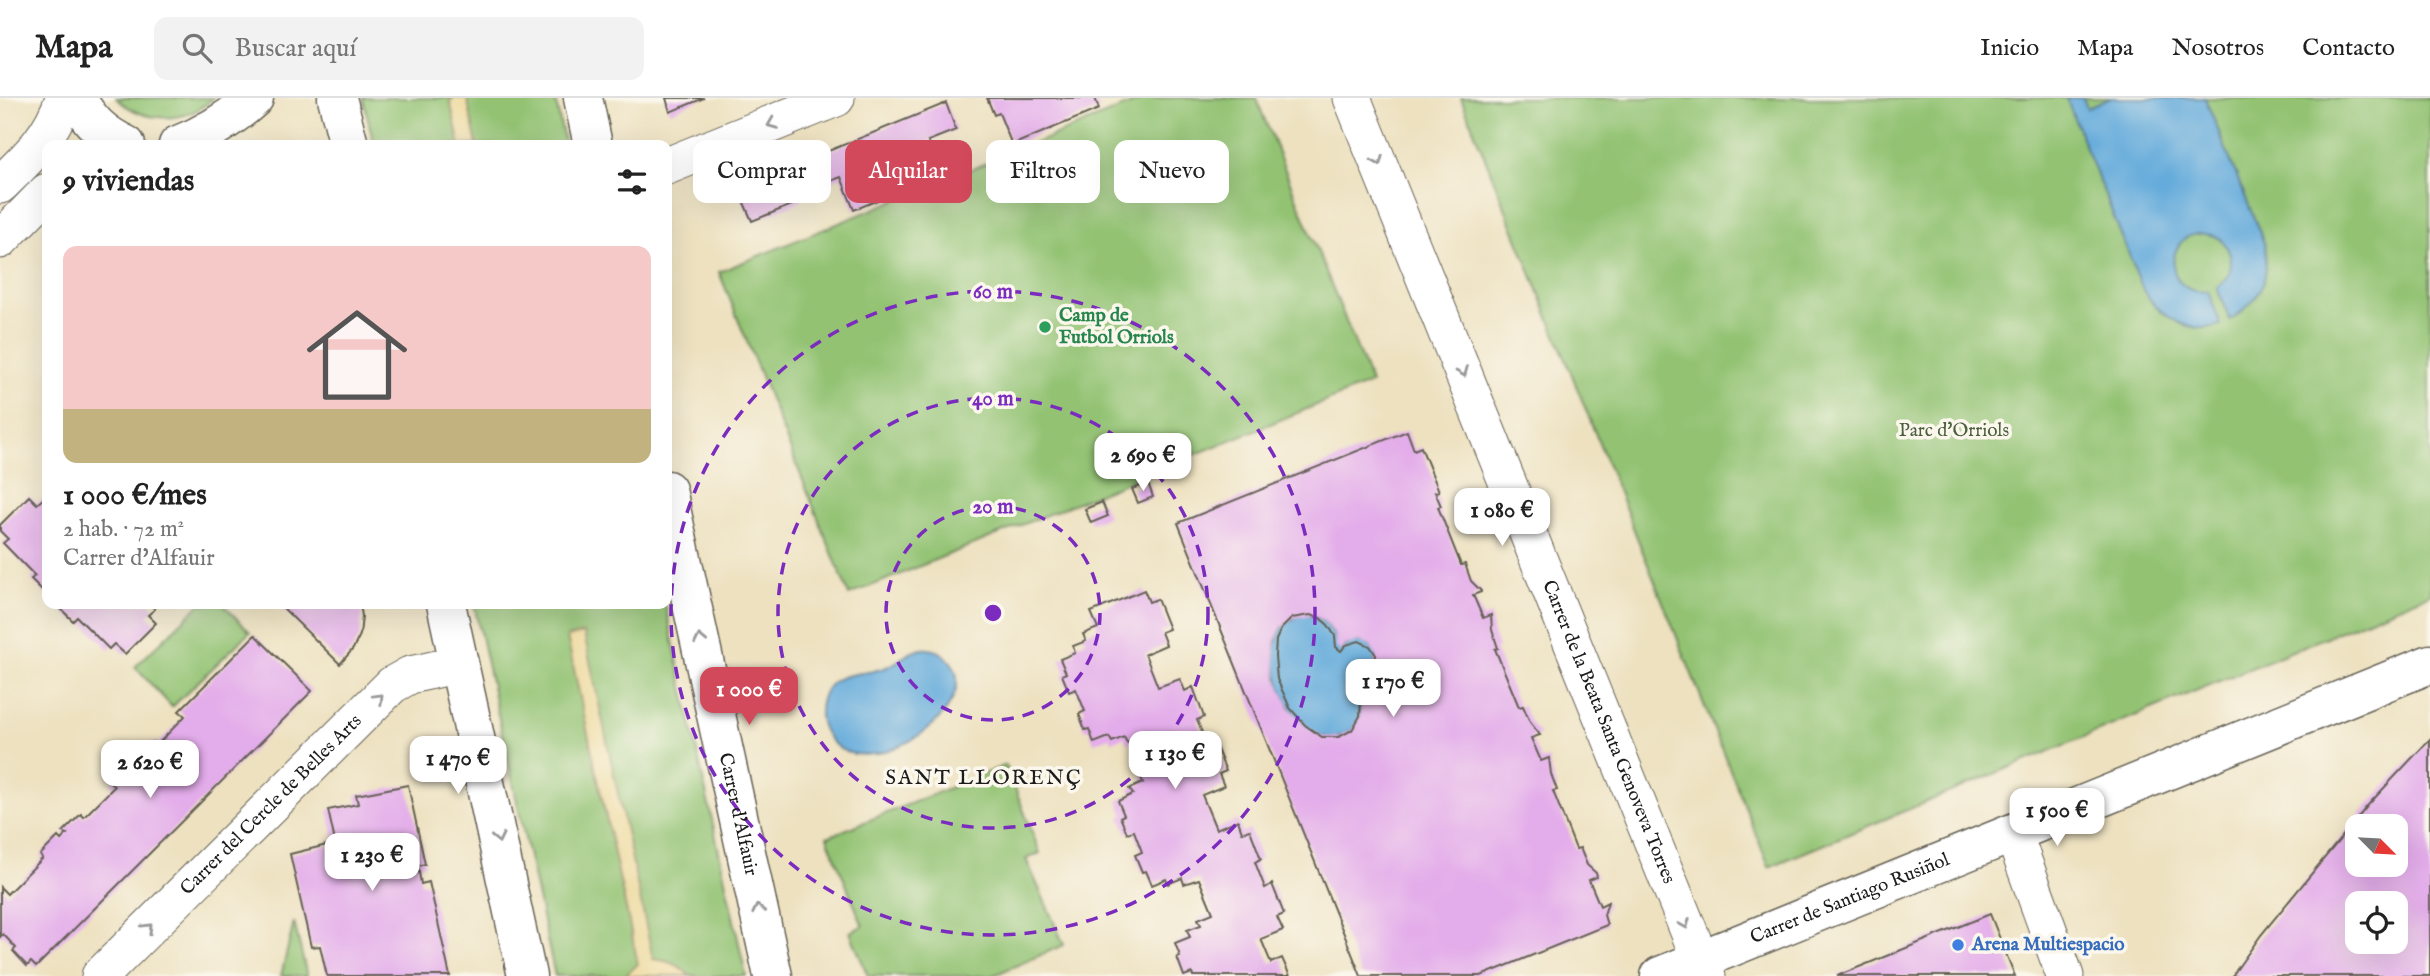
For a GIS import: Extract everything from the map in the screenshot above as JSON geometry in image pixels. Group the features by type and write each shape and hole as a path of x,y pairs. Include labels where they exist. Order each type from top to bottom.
{"main road":[{"path":"77,98 87,116 107,136 115,140"},
{"path":"188,140 221,124 254,98"},
{"path":"337,98 348,140"},
{"path":"583,98 592,140"},
{"name":"Carrer d'Alfauir","path":"672,513 773,976"},
{"path":"447,609 527,976"},
{"name":"Carrer de Santiago Rusiñol","path":"1660,976 1703,967 2013,833 2430,664"}],"street":[{"path":"44,140 64,98"},
{"path":"672,164 836,98"},
{"name":"Carrer de la Beata Santa Genoveva Torres","path":"1352,98 1703,967"},
{"path":"0,185 42,143"},
{"path":"0,240 42,197"},
{"name":"Carrer del Cercle de Belles Arts","path":"100,976 392,685 410,675 460,664"},
{"path":"2013,833 2065,976"}],"green space":[{"path":"116,98 213,98 190,113 165,118 139,112"},
{"path":"363,98 555,98 564,140 373,140"},
{"name":"Camp de Futbol Orriols","path":"1146,98 1256,98 1371,383 849,595 719,272 888,203 972,203 972,169 986,163 986,203 1100,203 1100,140 1043,140"},
{"name":"Parc d'Orriols","path":"1461,98 2430,98 2430,594 1769,867"},
{"path":"195,609 228,609 250,632 172,707 135,667"},
{"path":"475,609 666,609 746,976 555,976"},
{"path":"1006,765 1040,853 1026,859 1064,945 992,976 868,976 850,932 863,926 827,837"},
{"path":"294,922 307,976 281,976"}],"sand":[{"path":"453,98 467,98 476,140 459,140 450,101"},
{"path":"584,633 653,959 673,964 690,976 625,976 638,964 567,637"}],"water":[{"path":"2066,98 2083,98 2087,108 2111,98 2205,98 2265,245 2264,280 2250,305 2230,320 2217,288 2230,271 2231,258 2221,239 2202,234 2188,237 2179,245 2174,258 2174,271 2180,282 2191,290 2208,291 2221,325 2209,328 2188,326 2168,317 2151,301 2144,292"},
{"path":"1302,615 1317,618 1328,625 1341,650 1351,643 1360,642 1369,646 1376,655 1374,671 1365,678 1353,679 1350,683 1360,702 1358,720 1354,728 1337,737 1314,733 1304,726 1281,689 1275,662 1278,638 1290,620"},
{"path":"922,649 934,650 944,655 950,661 957,679 953,698 940,717 921,734 898,747 874,754 852,753 834,744 820,720 823,696 829,686 846,676 889,666"}],"building":[{"path":"666,98 704,98 670,112"},
{"path":"987,98 1095,98 1099,109 1024,140 1010,140 999,113 994,115"},
{"path":"946,103 956,130 931,140 855,140"},
{"path":"845,144 845,187 841,177 831,181 831,150"},
{"path":"744,203 797,203 752,221"},
{"path":"851,203 871,203 854,210"},
{"path":"1407,431 1414,450 1421,447 1439,491 1435,492 1441,506 1438,507 1461,565 1465,564 1471,581 1481,591 1473,595 1483,618 1491,615 1492,630 1498,648 1495,649 1519,707 1523,706 1540,735 1531,738 1541,761 1549,758 1557,790 1553,791 1576,849 1580,848 1587,865 1596,873 1597,877 1589,880 1600,906 1608,902 1604,915 1607,925 1481,976 1361,976 1178,523","holes":["1310,615 1320,618 1328,625 1335,636 1336,647 1341,651 1346,645 1359,641 1370,646 1376,655 1374,671 1365,678 1353,679 1350,684 1361,701 1360,716 1352,730 1339,737 1322,737 1305,725 1290,708 1277,679 1276,640 1281,629 1292,618"]},
{"path":"1148,483 1153,497 1138,503 1132,489"},
{"path":"29,496 37,504 42,500 42,590 31,579 35,576 3,543 8,539 0,531 0,525"},
{"path":"1102,502 1108,516 1091,523 1085,509"},
{"path":"1144,590 1149,602 1157,599 1169,629 1161,632 1166,645 1145,654 1158,687 1180,679 1185,691 1193,687 1204,717 1197,720 1207,745 1214,742 1226,771 1219,774 1224,786 1202,795 1216,829 1238,820 1242,832 1250,830 1261,859 1255,862 1265,888 1272,884 1284,914 1277,917 1283,930 1261,939 1271,963 1282,958 1290,976 1193,976 1192,973 1184,976 1175,943 1190,937 1187,930 1201,925 1198,919 1213,913 1199,879 1184,884 1182,878 1168,884 1166,879 1152,885 1146,871 1142,872 1135,855 1142,852 1134,831 1127,833 1120,817 1124,815 1118,801 1133,794 1129,789 1143,783 1141,777 1155,771 1141,737 1127,743 1124,737 1112,742 1109,737 1094,743 1079,714 1085,711 1076,689 1069,692 1062,675 1066,673 1060,659 1075,653 1073,646 1086,641 1083,634 1098,628 1091,612"},
{"path":"61,609 155,609 148,615 156,623 125,654 114,644 109,649 77,617 73,621"},
{"path":"284,609 361,609 360,635 353,649 340,664"},
{"path":"255,635 312,691 36,967 31,962 27,966 13,951 16,948 3,934 0,937 0,887 7,894 43,858 40,855 58,837 61,840 67,834 63,832 81,814 84,817 114,787 111,783 129,766 132,769 137,763 134,760 153,742 156,746 185,716 179,711"},
{"path":"2430,739 2430,976 2232,976 2261,935 2345,833 2345,877 2408,877 2408,814 2361,814"},
{"path":"408,785 425,864 418,866 421,884 429,882 450,976 327,976 320,946 311,947 290,854 327,845 336,846 328,810 358,804 356,795"},
{"name":"Arena Multiespacio","path":"1990,914 2015,976 1837,976"}],"place":[{"name":"Camp de Futbol Orriols","path":"1045,327"},
{"name":"Arena Multiespacio","path":"1958,945"}],"district":[{"name":"SANT LLORENÇ","path":"984,778"}]}
